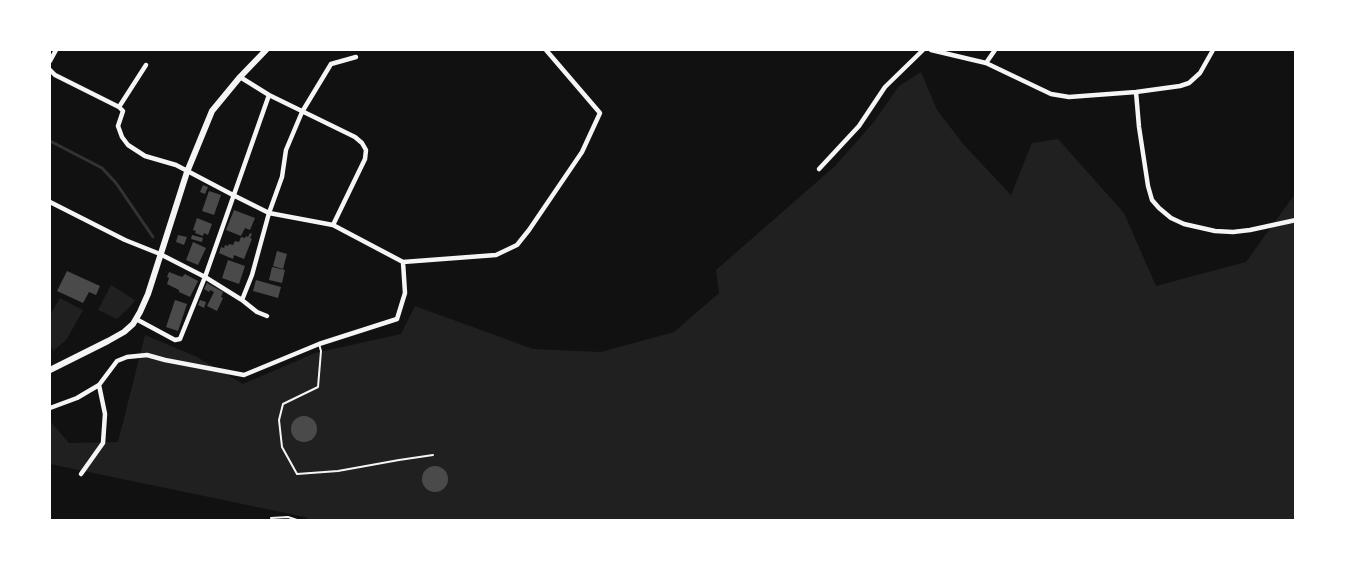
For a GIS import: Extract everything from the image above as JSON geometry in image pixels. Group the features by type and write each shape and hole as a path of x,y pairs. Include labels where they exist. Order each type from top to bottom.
{"street":[{"path":"50,61 56,50"},
{"path":"50,370 116,337 133,324 148,294 187,172 212,111 265,50"},
{"path":"50,70 55,75 119,107 123,111 117,126 122,137 144,156 176,165 269,213 333,225 403,262 496,255 517,245 582,152 600,112 546,50"},
{"path":"819,169 859,126 885,87 923,50"},
{"path":"930,50 986,63 1051,93 1070,97 1171,88 1189,83 1200,73 1213,50"},
{"path":"986,63 995,50"},
{"path":"242,300 282,177 286,150 302,112 331,64 356,57"},
{"path":"119,107 146,65"},
{"path":"240,77 269,96 355,137 362,143 366,150 365,159 333,225"},
{"path":"1136,92 1138,127 1148,186 1152,200 1165,213 1184,224 1215,231 1250,230 1296,220"},
{"path":"136,319 176,340 180,339 205,277 269,96"},
{"path":"50,201 125,240 160,254 205,277 257,312 267,316"},
{"path":"50,408 77,398 99,385 117,361 127,357 147,354 165,360 244,375 319,344 397,319 405,292 403,262"},
{"path":"81,474 103,443 105,414 99,385"}],"lane":[{"path":"319,344 321,351 318,387 282,404 279,420 282,447 297,474 338,471 434,455"}],"path":[{"path":"271,518 288,517 297,520"}],"shaded area":[{"path":"921,72 937,110 964,145 1011,195 1032,143 1058,139 1124,213 1156,286 1246,262 1295,194 1295,520 308,520 305,517 50,464 50,421 69,443 118,442 145,335 197,357 243,384 315,353 401,334 415,306 533,349 601,352 674,332 719,293 716,270 835,166 873,123 899,86"},
{"path":"111,285 135,300 117,319 98,310"},
{"path":"60,298 83,310 67,339 53,351 50,344 50,315"}],"building":[{"path":"203,185 208,187 205,194 200,192"},
{"path":"209,191 221,195 214,215 202,211"},
{"path":"234,210 255,218 250,230 245,228 241,236 226,230"},
{"path":"197,218 212,224 208,235 204,233 203,236 193,230"},
{"path":"250,233 252,239 244,259 234,255 233,259 219,253 221,247 233,245 235,241 239,242 241,237 248,237"},
{"path":"178,235 187,237 184,245 176,242"},
{"path":"192,235 203,238 202,242 191,239"},
{"path":"193,242 206,248 198,265 186,260"},
{"path":"277,251 287,254 283,269 273,266"},
{"path":"228,260 245,266 239,284 222,278"},
{"path":"272,267 285,270 282,283 269,280"},
{"path":"67,271 100,286 96,295 89,292 83,303 57,291"},
{"path":"169,272 182,277 185,274 198,281 190,297 167,284"},
{"path":"256,280 281,287 278,298 253,291"},
{"path":"207,283 223,292 221,297 223,298 217,311 207,306 214,292 204,289"},
{"path":"175,300 187,304 178,331 166,327"},
{"path":"200,300 206,302 204,308 198,305"},
{"path":"304,416 313,420 317,429 313,438 304,442 295,438 291,429 295,420"},
{"path":"435,466 444,470 448,479 444,488 435,492 426,488 422,479 426,470"}],"waterway":[{"path":"50,141 102,168 116,183 153,237"}]}
